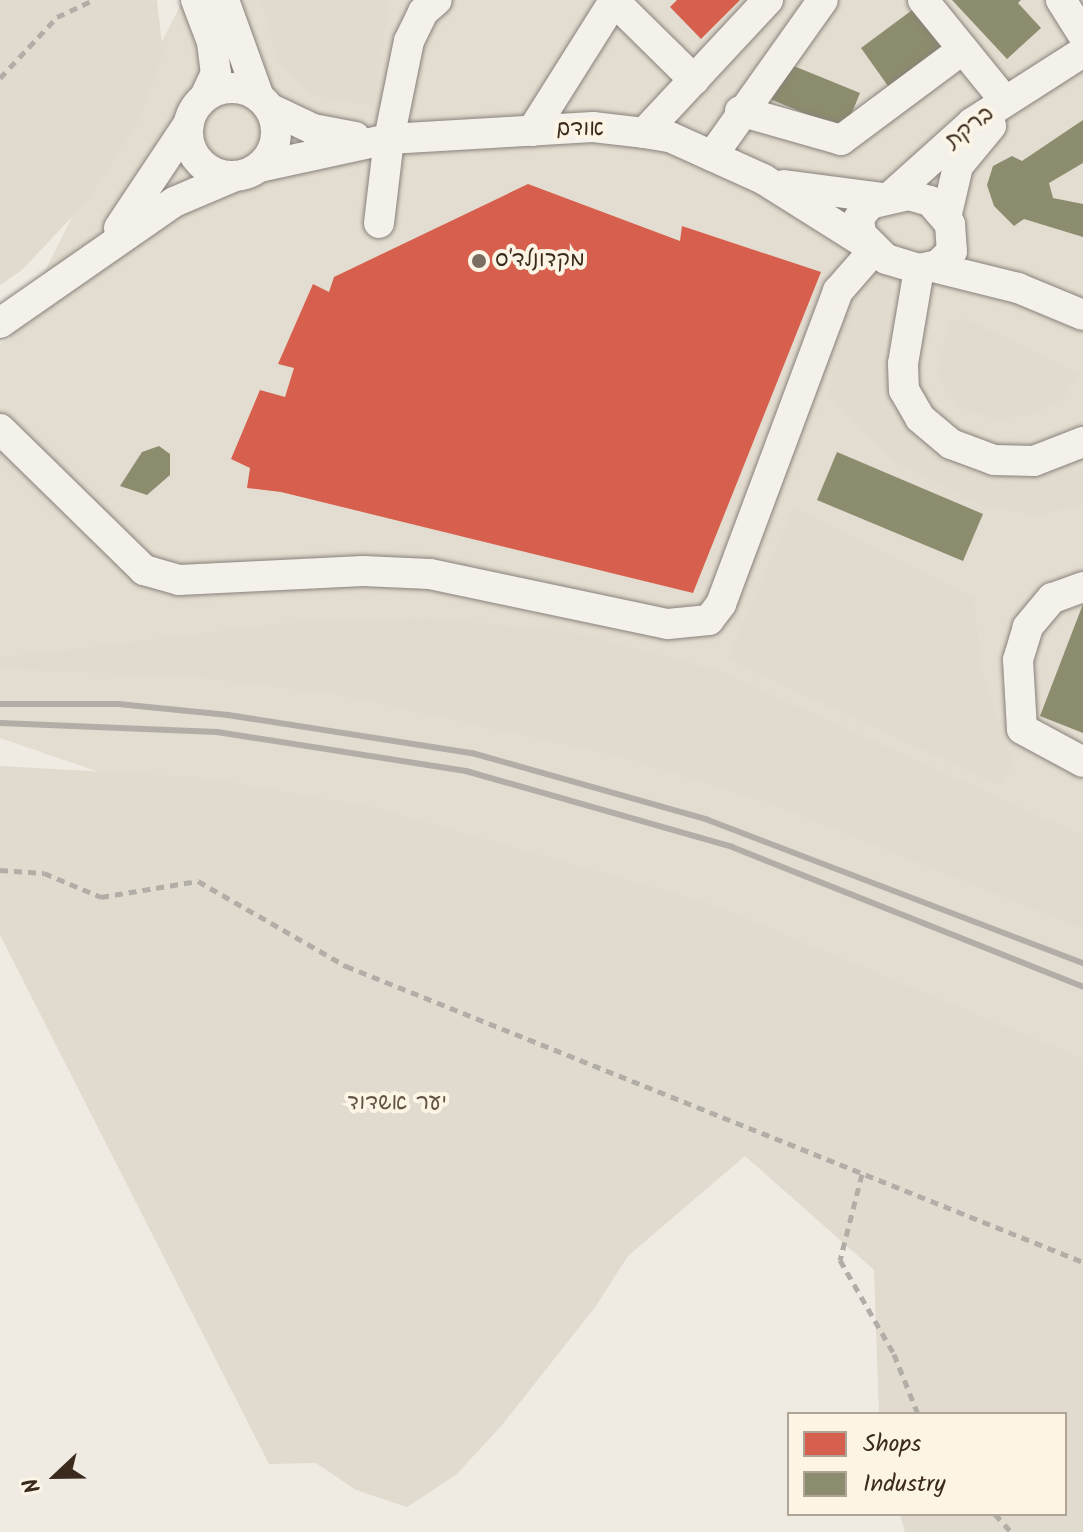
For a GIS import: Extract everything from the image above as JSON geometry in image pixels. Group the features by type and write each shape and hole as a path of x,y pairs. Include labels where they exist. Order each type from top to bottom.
{"street":[{"path":"0,323 102,248 128,218 205,97 216,73 212,42 196,0"},
{"path":"189,123 199,161 221,175 247,172 274,146 264,103 224,0"},
{"path":"379,223 389,139 409,41 423,12 437,0"},
{"path":"532,131 613,0 694,80"},
{"path":"644,133 768,0"},
{"path":"712,156 740,111 823,0"},
{"path":"923,0 1005,101"},
{"path":"1061,0 1083,35"},
{"path":"740,111 841,140 963,49"},
{"name":"ברקת","path":"887,197 953,139 1005,101 1083,52"},
{"name":"ברקת","path":"949,224 951,183 969,150 1056,69"},
{"path":"205,97 226,88 264,103"},
{"name":"אודם","path":"264,103 337,136 389,139 593,127 670,137 763,179 870,248"},
{"name":"אודם","path":"102,248 174,202 247,172 389,139"},
{"name":"אודם","path":"763,179 887,197"},
{"path":"870,248 859,218 870,204 887,197 924,198 1018,288"},
{"path":"949,224 949,256 926,268 903,364 904,390 920,418 951,444 994,460 1034,461 1083,442"},
{"path":"870,248 926,268 1018,288 1083,315"},
{"path":"0,429 144,570 179,580 363,571 430,574 668,624 709,620 721,604 838,291 870,248"},
{"path":"1083,587 1052,598 1028,627 1018,660 1022,729 1083,762"}],"path":[{"path":"0,78 57,17 93,0"},
{"path":"0,870 44,873 101,897 198,881 346,966 1083,1262"},
{"path":"862,1174 840,1260 894,1354 917,1412"},
{"path":"997,1516 1011,1532"}],"shaded area":[{"path":"183,0 1083,0 1083,1109 0,738 0,344 10,339"}],"green space":[{"path":"0,0 157,0 163,54 140,118 87,201 22,270 0,285"},
{"path":"261,0 389,0 374,106 310,94 277,59"},
{"path":"881,270 892,291 883,348 887,395 912,430 944,463 988,477 1083,471 1083,505 1037,515 978,505 893,461 848,418 828,394 845,315 866,279"},
{"path":"964,318 1080,375 1058,403 1027,415 997,419 960,408 937,377 948,324"},
{"path":"794,508 974,598 982,675 1013,763 1001,786 728,659"},
{"path":"431,618 576,633 716,670 1083,836 1083,929 767,802 622,757 337,694 186,676 0,669 0,658 323,619"},
{"name":"יער אשדוד","path":"0,766 197,777 372,807 710,904 1083,1059 1083,1532 905,1532 901,1516 1067,1516 1067,1412 879,1412 874,1270 745,1156 628,1256 596,1306 502,1425 456,1475 407,1507 356,1490 316,1463 269,1464 0,935"}],"building: Shops":[{"path":"677,0 740,0 701,39 670,7"},
{"path":"528,184 680,241 682,226 821,272 693,593 281,492 247,488 250,468 231,459 260,390 285,397 294,368 278,364 313,284 329,292 334,277"}],"building: Industry":[{"path":"952,0 1021,0 1018,3 1041,28 1007,59"},
{"path":"919,5 947,43 888,86 861,48"},
{"path":"784,62 860,93 845,130 770,99"},
{"path":"1083,120 1083,163 1049,183 1053,198 1083,204 1083,237 1024,219 1014,226 994,206 987,185 993,166 1012,156 1022,161"},
{"path":"159,446 170,454 170,475 147,495 120,486 142,452"},
{"path":"837,452 983,514 963,561 817,500"},
{"path":"1083,604 1083,733 1040,716"}],"railway":[{"path":"0,704 118,704 228,715 472,753 708,820 1083,963"},
{"path":"0,723 217,732 466,771 732,847 1083,987"}],"place":[{"name":"מקדונלד'ס","path":"479,261"}]}
